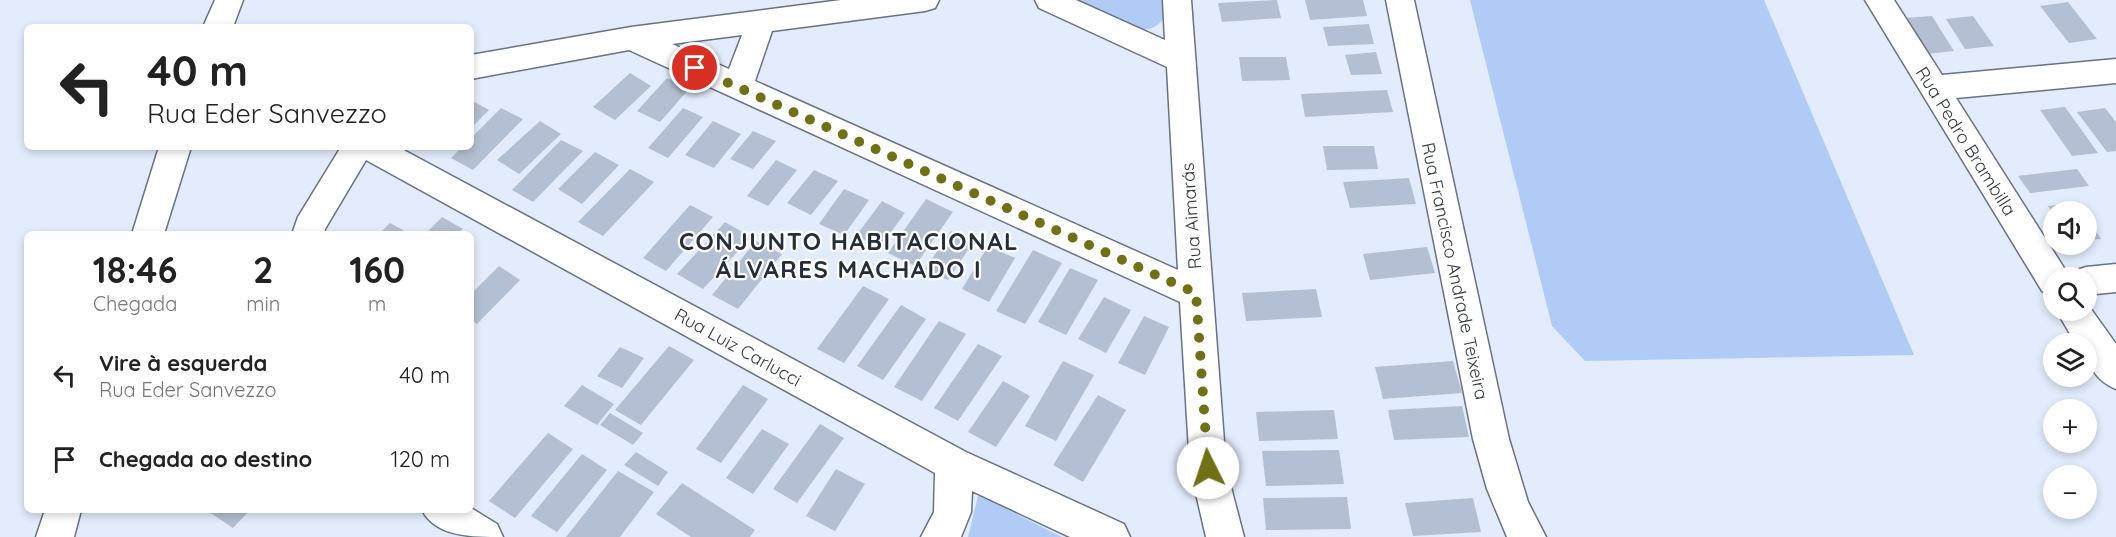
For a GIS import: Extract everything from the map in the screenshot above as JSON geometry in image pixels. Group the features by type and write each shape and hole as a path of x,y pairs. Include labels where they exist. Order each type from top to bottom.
{"street":[{"path":"219,24 229,0"},
{"path":"474,66 631,39 882,3 926,0"},
{"path":"1049,0 1180,60"},
{"name":"Rua Aimarás","path":"1177,0 1208,468 1225,537"},
{"name":"Rua Francisco Andrade Teixeira","path":"1400,0 1491,439 1506,492 1527,537"},
{"name":"Rua Pedro Brambilla","path":"1879,0 2045,267"},
{"path":"738,87 761,22"},
{"path":"631,39 1196,293"},
{"path":"1932,88 2116,71"},
{"path":"149,231 174,150"},
{"path":"308,231 355,150"},
{"name":"Rua Luiz Carlucci","path":"376,150 953,464 1111,537"},
{"path":"2097,280 2116,278"},
{"path":"2081,321 2116,373"},
{"path":"940,537 948,528 954,507 953,464"},
{"path":"55,537 62,513"},
{"path":"445,513 484,537"}],"shaded area":[{"path":"1067,0 1167,0 1167,7 1160,23 1150,29 1136,29"},
{"path":"1470,0 1764,0 1914,355 1585,361 1552,326"},
{"path":"978,496 981,496 1062,537 968,537"}],"building":[{"path":"1277,0 1281,18 1222,22 1218,3"},
{"path":"1305,0 1363,0 1367,16 1310,20"},
{"path":"2068,2 2097,39 2069,43 2040,6"},
{"path":"1932,16 1954,51 1926,54 1904,18"},
{"path":"1973,16 1994,46 1965,49 1946,19"},
{"path":"1369,24 1374,44 1328,46 1323,27"},
{"path":"1376,52 1382,74 1351,75 1345,55"},
{"path":"1239,57 1286,57 1290,80 1242,81"},
{"path":"630,73 651,86 615,120 593,107"},
{"path":"667,78 689,89 660,122 637,111"},
{"path":"1387,90 1393,112 1305,117 1301,94"},
{"path":"474,102 489,110 474,125"},
{"path":"2065,107 2098,153 2072,156 2040,110"},
{"path":"501,108 523,119 473,170 451,158 459,150 474,150 474,135"},
{"path":"683,108 703,117 668,158 648,148"},
{"path":"2105,108 2116,122 2116,151 2107,152 2077,112"},
{"path":"540,121 561,134 519,174 497,160"},
{"path":"713,121 741,134 714,168 685,155"},
{"path":"753,131 776,141 753,169 730,159"},
{"path":"561,140 583,151 533,202 512,190"},
{"path":"1323,146 1374,146 1378,169 1327,170"},
{"path":"595,152 619,165 582,204 558,189"},
{"path":"776,160 797,170 768,206 747,196"},
{"path":"630,169 654,182 603,236 578,222"},
{"path":"2077,169 2089,186 2030,193 2018,176"},
{"path":"814,170 838,181 811,215 787,203"},
{"path":"1409,178 1416,204 1350,208 1343,182"},
{"path":"844,189 869,200 844,235 819,224"},
{"path":"926,199 953,212 915,266 888,253"},
{"path":"882,201 905,213 880,247 856,236"},
{"path":"690,205 713,217 666,271 643,258"},
{"path":"442,217 463,229 461,231 428,231"},
{"path":"725,222 751,237 703,289 677,274"},
{"path":"390,223 405,231 382,231"},
{"path":"951,231 974,241 948,280 925,269"},
{"path":"756,241 782,254 738,309 712,295"},
{"path":"988,246 1015,258 989,302 962,289"},
{"path":"1427,247 1435,273 1370,280 1363,254"},
{"path":"1033,250 1062,263 1025,324 996,311"},
{"path":"499,266 520,280 477,324 474,322 474,291"},
{"path":"1070,268 1098,280 1066,335 1038,322"},
{"path":"863,286 889,299 844,363 817,349"},
{"path":"1316,289 1322,317 1246,321 1242,293"},
{"path":"1104,297 1131,310 1106,353 1078,339"},
{"path":"901,305 926,319 883,380 857,366"},
{"path":"1144,316 1169,327 1145,375 1118,363"},
{"path":"939,321 966,334 922,401 894,387"},
{"path":"978,344 1002,356 958,421 934,408"},
{"path":"669,346 694,360 641,425 615,410"},
{"path":"620,347 644,358 622,388 597,376"},
{"path":"1063,361 1094,375 1056,441 1025,426"},
{"path":"1453,361 1462,393 1383,399 1375,367"},
{"path":"1003,381 1030,396 996,447 968,432"},
{"path":"582,385 614,404 597,425 564,406"},
{"path":"743,385 768,399 721,463 696,449"},
{"path":"1098,395 1126,410 1083,482 1053,465"},
{"path":"1462,406 1469,437 1394,440 1388,410"},
{"path":"1334,410 1338,439 1259,441 1256,412"},
{"path":"610,413 643,433 633,445 600,425"},
{"path":"820,424 844,438 797,503 773,489"},
{"path":"762,429 789,444 753,494 726,478"},
{"path":"548,433 573,449 515,518 489,501"},
{"path":"1339,450 1344,484 1266,486 1262,451"},
{"path":"636,452 668,472 658,486 624,465"},
{"path":"582,454 607,470 557,532 531,516"},
{"path":"836,469 865,484 835,531 806,516"},
{"path":"618,471 654,492 620,537 566,537"},
{"path":"682,483 755,530 750,537 691,537 656,514"},
{"path":"1347,497 1351,529 1266,530 1263,498"},
{"path":"1473,498 1481,532 1413,536 1405,503"},
{"path":"210,513 247,513 233,528"}],"district":[{"name":"CONJUNTO HABITACIONAL ÁLVARES MACHADO I","path":"849,255"}],"route":[{"path":"695,68 1196,293 1208,468"}]}
